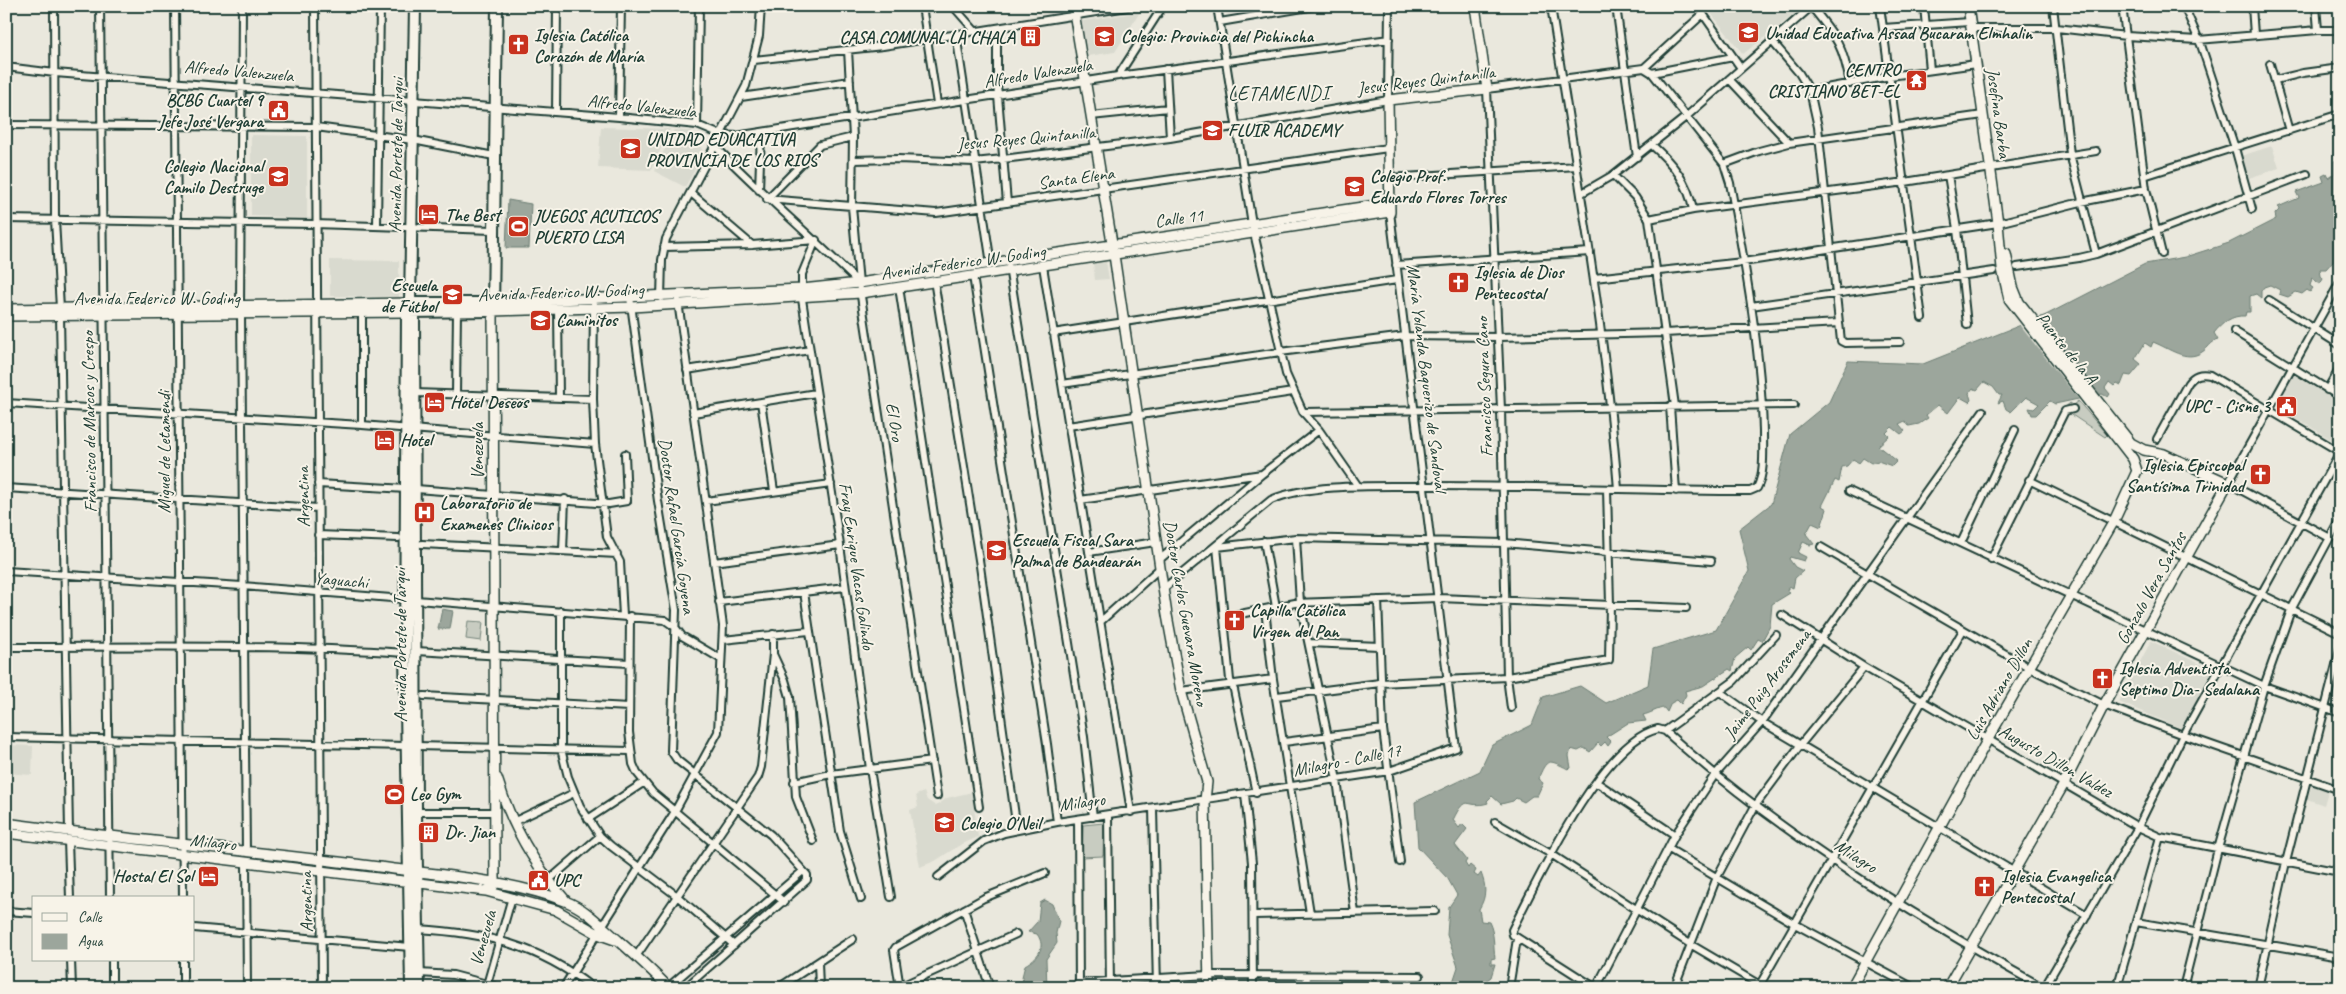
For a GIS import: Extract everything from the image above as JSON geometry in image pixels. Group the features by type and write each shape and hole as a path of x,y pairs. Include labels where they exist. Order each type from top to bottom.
{"main road":[{"name":"Avenida Portete de Tarqui","path":"415,6 410,309 410,652 412,877 418,929 419,988"},
{"name":"Venezuela","path":"493,307 497,6"},
{"name":"Avenida Federico W. Goding","path":"410,309 493,307"},
{"name":"Avenida Federico W. Goding","path":"410,309 457,312 493,307"},
{"name":"Avenida Portete de Tarqui","path":"410,309 415,393 411,430"},
{"name":"Avenida Portete de Tarqui","path":"411,746 416,812 410,947 411,988"}],"street":[{"path":"54,6 55,220 60,312 70,896"},
{"name":"Francisco de Marcos y Crespo","path":"100,6 110,896"},
{"name":"Miguel de Letamendi","path":"175,6 183,896"},
{"path":"242,6 240,310 246,851 321,859 512,897 556,910 598,934 618,941"},
{"name":"Argentina","path":"315,6 317,92 315,224 322,988"},
{"path":"377,226 380,6"},
{"path":"556,112 558,6"},
{"path":"619,117 621,6"},
{"path":"698,125 699,6"},
{"path":"661,306 664,247 675,220 741,97 754,60 762,6"},
{"path":"922,6 937,104"},
{"path":"953,6 975,32"},
{"path":"754,60 927,39 997,28 1074,11 1134,6"},
{"path":"1118,76 1163,6"},
{"path":"1217,6 1242,170 1280,352 1292,392 1303,412 1319,430 1358,486"},
{"path":"1220,22 1315,6"},
{"name":"María Yolanda Baquerizo de Sandoval","path":"1389,6 1389,208 1457,744 1454,751"},
{"name":"Francisco Segura Cano","path":"1476,6 1487,89 1492,172 1501,409 1504,600 1507,677 1511,708"},
{"path":"1572,6 1551,8 1582,193 1602,334 1612,407 1618,489"},
{"path":"1616,6 1637,156"},
{"path":"1700,6 1703,14 1741,68"},
{"path":"1582,193 1613,175 1652,145 1811,6 1838,41 1844,54 1850,84"},
{"path":"1880,6 1922,318"},
{"path":"1924,6 1930,70"},
{"name":"Josefina Barba","path":"1968,6 1998,223 2002,269 2009,299 2016,304"},
{"path":"2053,6 2070,154 2080,202 2096,254"},
{"path":"2122,6 2146,189 2162,254"},
{"path":"2184,6 2198,40 2235,148 2252,209"},
{"path":"2252,6 2254,35"},
{"path":"2316,6 2318,30"},
{"name":"Doctor Carlos Guevara Moreno","path":"1074,11 1114,255 1163,589 1181,691 1207,782 1205,800 1209,988"},
{"path":"1163,589 1277,498 1292,494 1358,486 1503,486 1676,491 1750,491 1757,488 1760,483 1763,453 1762,405 1755,328 1734,205 1724,164 1652,73 1644,68 1703,14"},
{"path":"1883,28 1925,25 2057,28 2126,36 2198,40 2318,30 2340,30"},
{"path":"997,28 1002,159 1007,203"},
{"path":"956,34 991,264"},
{"name":"Alfredo Valenzuela","path":"6,66 101,76 619,117 698,125 721,135 762,132 1118,76 1389,39"},
{"path":"1771,40 1799,73 1810,91 1819,140 1841,341 1845,343 1900,342"},
{"name":"El Oro","path":"848,50 853,137 852,208 861,293 937,796"},
{"path":"1652,73 1734,57"},
{"path":"1810,91 1890,76 1976,64"},
{"path":"2270,64 2289,131"},
{"name":"Jesus Reyes Quintanilla","path":"853,160 898,159 974,162 1096,149 1235,128 1388,100 1644,68"},
{"path":"2275,80 2303,73 2340,68"},
{"path":"1166,69 1170,138"},
{"path":"1729,79 1789,144"},
{"path":"741,97 850,81"},
{"path":"1091,116 1168,108"},
{"path":"1724,164 1759,151 1789,144 1983,114"},
{"path":"2144,176 2340,114"},
{"path":"6,125 316,128 412,140 494,156"},
{"path":"759,190 762,132"},
{"path":"767,199 820,145 853,137"},
{"path":"1652,145 1679,173 1691,198 1693,210"},
{"path":"715,146 767,199 816,240 860,283"},
{"name":"Santa Elena","path":"767,199 852,208 936,213 1388,148"},
{"path":"1648,219 1693,210 1905,182 2096,151"},
{"path":"1389,178 1577,166"},
{"path":"2016,267 2096,254 2307,174"},
{"path":"1613,175 1635,197 1648,219 1665,333 1672,406 1676,491"},
{"path":"1948,175 1957,229 1967,325"},
{"path":"1594,278 1743,262 1998,223 2080,202 2146,189"},
{"path":"691,192 752,245"},
{"path":"1253,228 1389,208"},
{"path":"6,219 315,224 494,230"},
{"name":"Calle 11","path":"1112,244 1253,228"},
{"name":"Avenida Federico W. Goding","path":"493,307 594,298 802,289 860,283 973,276 1114,255 1253,228"},
{"path":"664,247 752,245 816,240"},
{"name":"Fray Enrique Vacas Galindo","path":"816,240 802,274 802,299 840,545 870,770 891,897"},
{"name":"Avenida Federico W. Goding","path":"493,307 594,309 802,299 861,293 899,287 991,264 1112,244"},
{"path":"1396,265 1590,252"},
{"path":"1008,261 1084,738 1093,817"},
{"path":"1042,266 1131,812"},
{"path":"1751,306 1994,271"},
{"path":"973,276 1047,744 1057,822"},
{"path":"934,278 980,566 1017,830"},
{"path":"1053,333 1397,280"},
{"name":"Gonzalo Vera Santos","path":"1947,988 2012,870 2064,784 2104,705 2340,282"},
{"path":"899,287 979,807"},
{"path":"563,988 640,870 674,813 718,732 723,640 677,294"},
{"name":"Doctor Rafael García Goyena","path":"630,297 658,501 676,610 671,751 678,760 771,834 803,871 807,880 784,902"},
{"path":"594,298 593,399 596,444 607,537 620,562 627,616 630,751 633,764 644,783 674,813 784,902 685,988"},
{"path":"2269,300 2340,345"},
{"name":"Puente de la A","path":"2016,304 2099,408"},
{"name":"Venezuela","path":"486,891 493,887 494,882 493,307"},
{"name":"Avenida Federico W. Goding","path":"6,308 60,312"},
{"name":"Avenida Federico W. Goding","path":"6,316 102,310 410,309"},
{"name":"Avenida Federico W. Goding","path":"316,310 362,313 410,309"},
{"path":"558,309 558,398"},
{"path":"456,394 457,312"},
{"path":"362,313 362,425"},
{"path":"1062,384 1405,336 1498,337 1665,333 1838,323"},
{"path":"2234,331 2340,397"},
{"path":"687,370 810,350"},
{"path":"2327,390 2340,367"},
{"path":"2044,988 2138,827 2182,736 2340,452 2210,375 2202,374 2193,377 2188,383 2157,439"},
{"path":"1068,426 1137,414 1292,392"},
{"path":"415,393 593,399"},
{"path":"694,413 816,393"},
{"path":"761,402 774,491"},
{"path":"6,403 317,424 362,425 596,444"},
{"path":"1303,412 1794,404"},
{"path":"2099,408 2134,446 2164,454 2228,483 2330,538"},
{"name":"Luis Adriano Dillon","path":"1851,988 1939,826 2114,521 2136,476 2137,467 2134,459 2099,408"},
{"path":"1992,558 2029,480 2065,411 2073,409"},
{"name":"Jaime Puig Arosemena","path":"1596,988 1675,835 1714,776 1762,722 1983,411"},
{"path":"1100,622 1160,564 1262,474 1319,430"},
{"path":"1961,543 2015,430"},
{"path":"318,484 566,499 609,504 628,499 625,454"},
{"path":"1080,500 1262,474"},
{"path":"2029,480 2187,557 2259,595 2340,632"},
{"path":"706,501 831,484"},
{"path":"6,488 318,508"},
{"path":"1277,696 1449,678 1507,677 1608,660 1610,604 1607,489"},
{"path":"1849,491 1908,517 2264,686 2340,713"},
{"path":"563,551 566,499"},
{"path":"2183,988 2199,932 2218,849 2264,686 2291,610 2340,519"},
{"path":"318,535 398,538"},
{"path":"1217,547 1264,540 1296,538 1504,543 1711,561"},
{"path":"1296,538 1300,603 1337,780 1355,913"},
{"path":"1264,540 1276,607"},
{"path":"1089,552 1156,542"},
{"path":"422,544 617,554"},
{"path":"714,562 840,545"},
{"path":"1217,547 1232,684 1256,792"},
{"path":"1821,547 2030,668 2104,705 2182,736 2340,790"},
{"name":"Yaguachi","path":"6,570 242,586 665,620 676,627 682,636 721,659"},
{"path":"719,602 845,587"},
{"path":"804,592 840,832 861,899"},
{"path":"1224,617 1300,603 1438,598 1686,608"},
{"path":"1378,600 1382,729 1400,862"},
{"path":"1265,609 1273,679 1310,914"},
{"path":"665,620 676,610"},
{"path":"561,612 561,749 574,793 600,836 640,870 677,896 734,945"},
{"name":"Augusto Dillon Valdez","path":"1782,615 1864,667 2138,827 2160,837 2340,872"},
{"path":"1495,822 1550,854 1636,910 1761,987 1831,860 1963,630"},
{"path":"723,640 809,631"},
{"path":"637,955 758,777 761,768 773,654 773,634"},
{"path":"1596,988 1518,939 1512,930 1550,854 1596,782 1629,746 1651,730 1665,731 1720,692 1747,668 1776,635"},
{"path":"1309,643 1379,646"},
{"path":"6,648 319,647 629,663"},
{"path":"2258,988 2286,862 2340,649"},
{"path":"773,654 785,680 790,697 796,797 813,841"},
{"path":"1674,988 1717,878 1755,806 1801,744 1864,667"},
{"path":"1181,691 1273,679"},
{"path":"1720,692 1762,722 2087,915"},
{"path":"424,696 629,707"},
{"path":"1284,742 1382,729"},
{"name":"Milagro","path":"1665,731 1714,776 1831,860 1970,947 2044,988"},
{"path":"6,737 630,751"},
{"name":"Milagro - Calle 17","path":"1245,794 1389,771 1454,751"},
{"path":"794,782 831,774 932,761"},
{"path":"494,767 513,822 548,881 566,901 603,925 618,941 637,955 668,987 803,871"},
{"path":"1596,782 1675,835"},
{"path":"588,819 644,783"},
{"path":"513,822 574,793"},
{"path":"1245,794 1252,863 1254,915 1253,988"},
{"name":"Milagro","path":"938,877 984,841 1017,830 1057,822 1245,794"},
{"path":"1153,808 1157,988"},
{"path":"416,812 494,812"},
{"path":"1108,815 1110,984"},
{"path":"1078,819 1078,985 1208,975 1420,976"},
{"name":"Milagro","path":"6,823 68,836 182,855 321,871 412,877"},
{"name":"Milagro","path":"6,833 68,836"},
{"path":"548,881 600,836"},
{"path":"2117,988 2160,837"},
{"name":"Milagro","path":"109,842 182,845 246,851"},
{"path":"1669,849 1795,924 1914,988"},
{"path":"246,861 246,988"},
{"path":"1016,934 899,987 894,950 896,947 1004,888 1046,873"},
{"path":"412,877 494,882 566,901"},
{"name":"Venezuela","path":"486,985 512,897"},
{"path":"964,909 990,988"},
{"path":"6,911 32,913"},
{"path":"1254,915 1435,911"},
{"path":"2136,922 2340,958"},
{"path":"195,928 410,947"},
{"path":"418,929 459,931 500,939 538,953 573,973 593,988"},
{"path":"778,988 853,939"},
{"path":"1509,988 1518,939"},
{"path":"71,962 72,988"},
{"path":"112,962 112,988"},
{"path":"183,962 183,988"},
{"path":"818,962 819,988"},
{"path":"419,973 453,976 502,988"},
{"path":"1306,988 1307,976"}],"shaded area":[{"name":"Unidad Educativa Assad Bucaram Elmhalin","path":"1711,6 1805,6 1743,54 1710,12"},
{"name":"Colegio: Provincia del Pichincha","path":"1140,12 1115,52 1088,56 1082,21"},
{"name":"UNIDAD EDUACATIVA PROVINCIA DE LOS RIOS","path":"601,127 670,129 651,170 598,168"},
{"path":"674,130 691,131 703,151 702,157 685,187 654,171"},
{"name":"Colegio Nacional Camilo Destruge","path":"251,135 307,136 307,218 251,216"},
{"path":"2272,146 2279,168 2249,178 2241,156"},
{"path":"330,260 399,261 399,297 330,296"},
{"path":"1106,262 1109,279 1095,280 1093,263"},
{"path":"2294,375 2340,403 2340,438 2337,443 2291,415 2296,405 2283,396"},
{"path":"2078,401 2107,435 2105,437 2063,409 2070,403 2073,405"},
{"name":"Escuela Fiscal Sara Palma de Bandearán","path":"1008,539 1012,558 983,562 981,543"},
{"path":"468,621 483,622 481,641 466,639"},
{"path":"2151,641 2213,670 2181,728 2119,702"},
{"path":"6,745 33,746 32,775 6,773"},
{"path":"2312,785 2328,791 2324,805 2307,799"},
{"name":"Colegio O'Neil","path":"924,792 927,800 936,806 947,798 972,792 978,837 960,845 935,861 920,867 910,810 918,807 916,795"},
{"path":"1104,823 1103,856 1082,857 1083,825"}],"water":[{"path":"2340,160 2340,253 2326,269 2320,269 2323,279 2320,284 2312,278 2310,286 2313,288 2310,292 2307,290 2302,294 2296,292 2288,297 2279,294 2280,290 2270,285 2264,287 2261,291 2261,298 2256,294 2250,296 2250,312 2246,312 2245,316 2232,318 2220,326 2214,333 2218,340 2196,355 2184,355 2153,342 2151,347 2145,343 2135,359 2141,364 2131,376 2125,375 2121,385 2117,383 2114,386 2109,382 2105,388 2110,394 2108,397 2102,394 2055,404 2050,401 2036,415 2032,415 2029,408 2034,409 2039,404 2026,397 2011,412 2006,409 2003,401 1998,403 2002,395 1999,395 1993,387 1984,382 1977,390 1973,388 1969,393 1971,400 1969,402 1960,397 1948,413 1938,405 1926,415 1928,418 1919,424 1909,426 1905,421 1899,424 1905,431 1901,434 1892,427 1886,433 1889,436 1878,446 1897,461 1892,466 1878,461 1871,463 1863,458 1859,463 1853,459 1847,466 1842,467 1839,482 1835,480 1822,506 1827,509 1821,527 1812,523 1806,534 1814,544 1810,545 1803,542 1798,553 1806,557 1804,561 1790,557 1789,559 1795,567 1803,571 1795,578 1793,588 1789,586 1787,591 1790,593 1772,604 1770,626 1762,641 1758,639 1751,650 1748,647 1735,658 1732,671 1729,669 1703,686 1685,691 1686,695 1681,704 1677,700 1671,703 1667,712 1662,708 1643,715 1646,721 1628,723 1606,737 1611,742 1608,746 1605,742 1601,746 1598,743 1590,752 1584,748 1578,751 1571,749 1569,756 1571,768 1568,769 1549,762 1538,779 1543,783 1537,796 1532,796 1524,802 1516,798 1513,801 1501,804 1492,796 1487,801 1488,803 1475,805 1467,803 1461,806 1453,820 1459,828 1462,824 1467,829 1455,845 1467,860 1465,863 1468,868 1470,865 1476,870 1474,874 1478,877 1481,873 1483,878 1484,895 1479,909 1481,921 1489,922 1491,926 1495,958 1491,959 1491,964 1495,964 1491,977 1487,980 1490,986 1498,984 1496,988 1451,988 1458,967 1447,935 1449,907 1457,895 1448,879 1418,847 1415,802 1480,771 1492,745 1532,725 1543,697 1580,686 1606,703 1648,685 1653,649 1716,630 1749,571 1739,529 1771,504 1790,434 1829,402 1848,361 1923,364 2046,315 2145,264 2185,257 2229,243 2276,219 2275,214 2279,210 2278,207 2299,198 2296,192 2324,182 2322,176 2326,174 2328,178 2334,174 2334,161"},
{"name":"JUEGOS ACUTICOS PUERTO LISA","path":"508,200 531,204 529,248 506,248"},
{"path":"442,609 453,611 450,629 438,629"},
{"path":"1045,900 1052,904 1059,921 1056,933 1057,943 1046,959 1047,988 1024,988 1022,977 1025,965 1037,956 1041,948 1040,939 1037,934 1028,932 1038,921 1040,903"}],"pier":[{"path":"2037,316 2101,396 2080,401 2018,323"}],"place":[{"name":"Unidad Educativa Assad Bucaram Elmhalin","path":"1749,33"},
{"name":"Colegio: Provincia del Pichincha","path":"1105,36"},
{"name":"CASA COMUNAL LA CHALA","path":"1031,37"},
{"name":"Iglesia Católica Corazón de María","path":"518,45"},
{"name":"CENTRO CRISTIANO BET-EL","path":"1916,80"},
{"name":"BCBG Cuartel 9 Jefe José Vergara","path":"279,110"},
{"name":"FLUIR ACADEMY","path":"1212,130"},
{"name":"UNIDAD EDUACATIVA PROVINCIA DE LOS RIOS","path":"630,149"},
{"name":"Colegio Nacional Camilo Destruge","path":"279,176"},
{"name":"Colegio Prof. Eduardo Flores Torres","path":"1354,186"},
{"name":"The Best","path":"429,215"},
{"name":"JUEGOS ACUTICOS PUERTO LISA","path":"518,226"},
{"name":"Iglesia de Dios Pentecostal","path":"1458,282"},
{"name":"Escuela de Fútbol","path":"453,295"},
{"name":"Caminitos","path":"540,320"},
{"name":"Hotel Deseos","path":"434,402"},
{"name":"UPC - Cisne 3","path":"2286,406"},
{"name":"Hotel","path":"384,440"},
{"name":"Iglesia Episcopal Santísima Trinidad","path":"2260,475"},
{"name":"Laboratorio de Examenes Clinicos","path":"424,513"},
{"name":"Escuela Fiscal Sara Palma de Bandearán","path":"996,550"},
{"name":"Capilla Católica Virgen del Pan","path":"1234,620"},
{"name":"Iglesia Adventista Septimo Dia- Sedalana","path":"2103,678"},
{"name":"Leo Gym","path":"394,794"},
{"name":"Colegio O'Neil","path":"944,823"},
{"name":"Dr. Jian","path":"429,832"},
{"name":"Hostal El Sol","path":"209,876"},
{"name":"UPC","path":"538,880"},
{"name":"Iglesia Evangelica Pentecostal","path":"1985,886"}],"district":[{"name":"LETAMENDI","path":"1279,93"}]}
